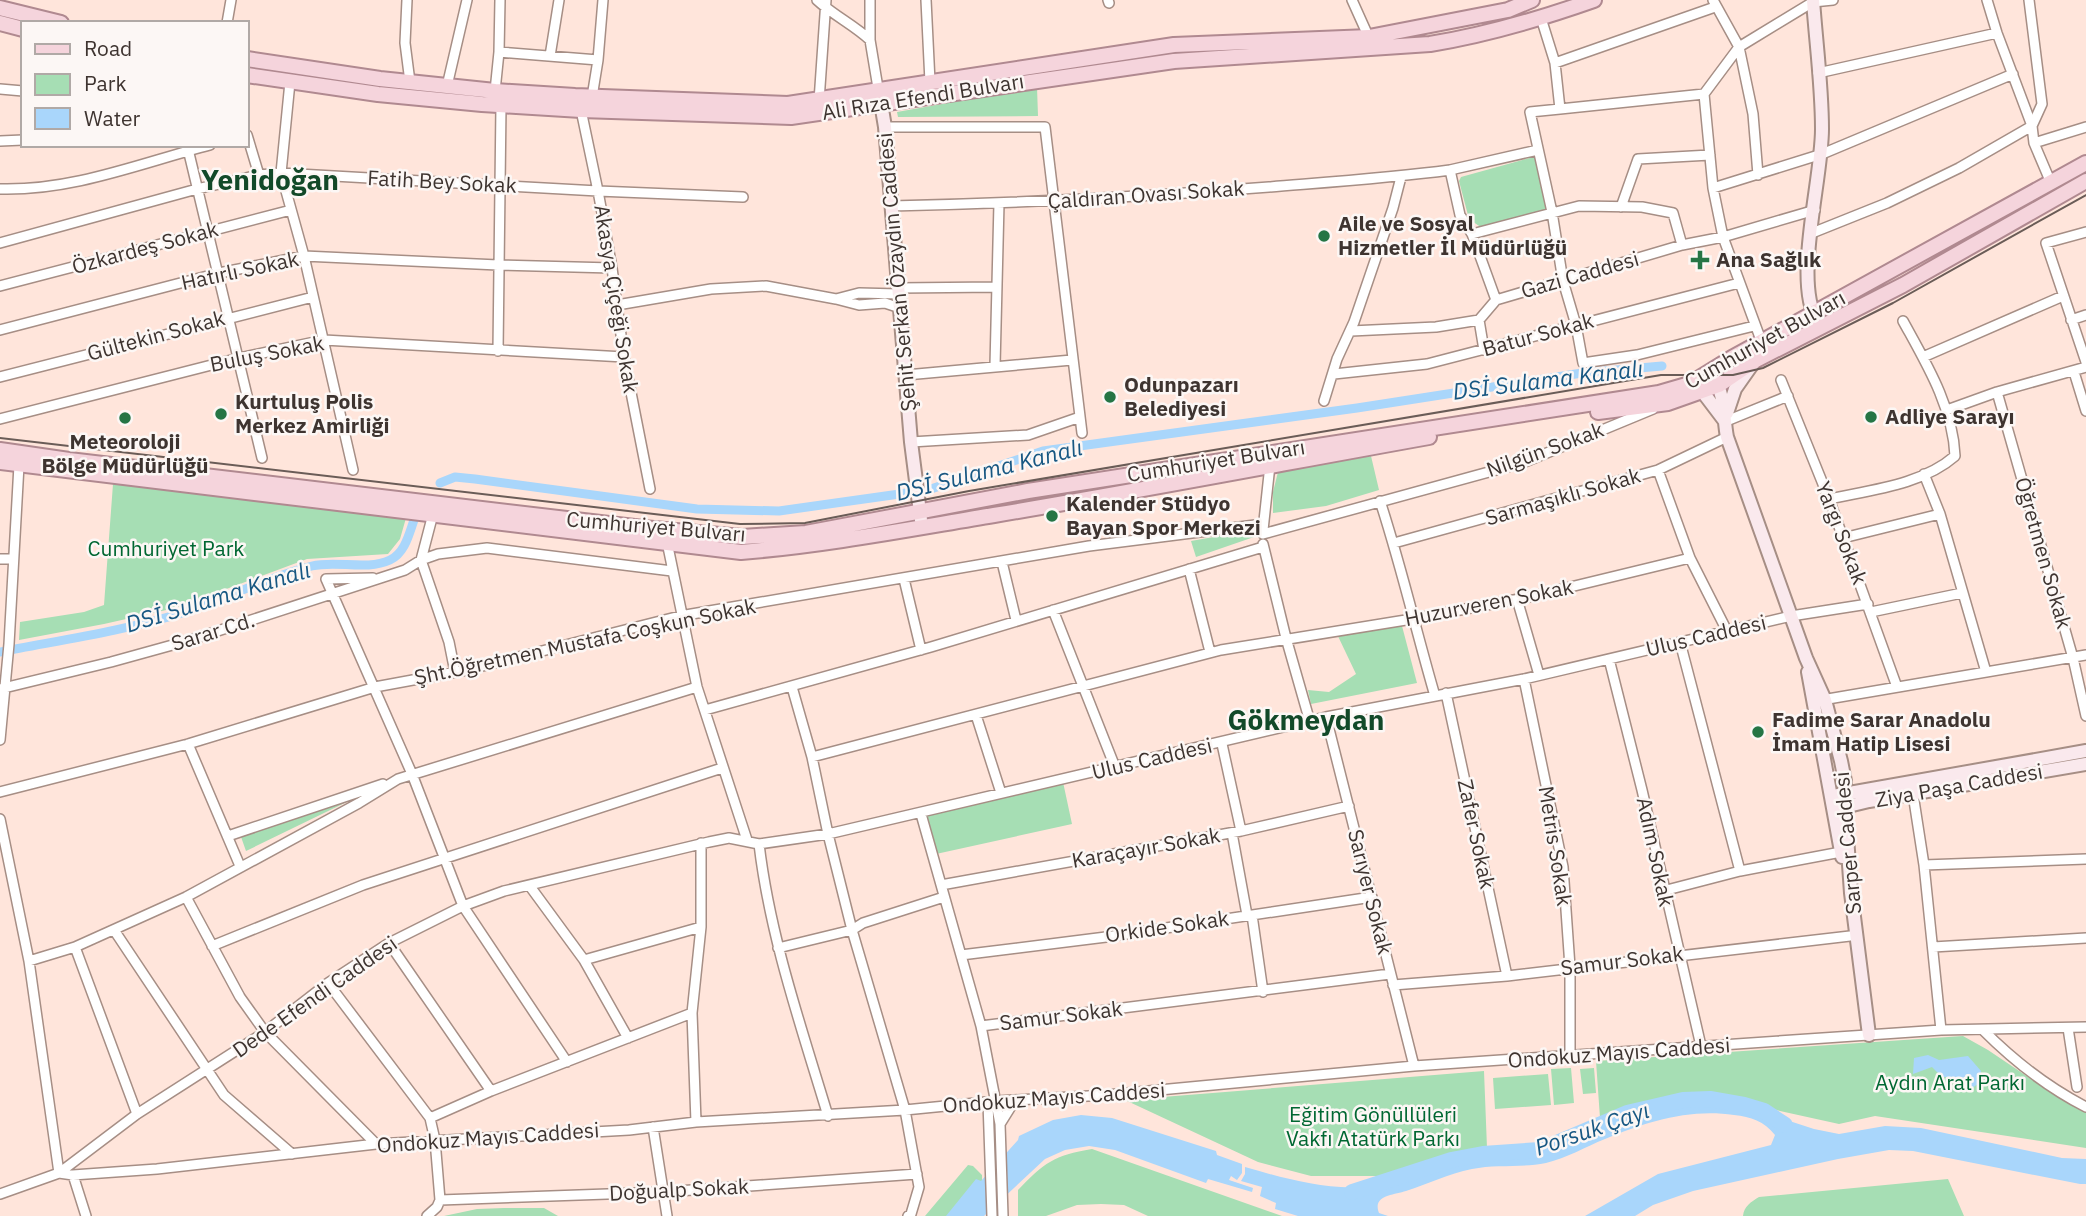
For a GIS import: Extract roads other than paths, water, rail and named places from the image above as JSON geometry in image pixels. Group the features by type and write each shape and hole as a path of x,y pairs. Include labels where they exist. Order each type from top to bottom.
{"main road":[{"name":"Ali Rıza Efendi Bulvarı","path":"248,75 378,94 501,105 791,117 838,111 930,82 1174,46 1372,43 1467,38 1594,0"},
{"name":"Ali Rıza Efendi Bulvarı","path":"248,60 495,91 788,104 880,97 1174,61 1372,43 1508,10 1525,1"},
{"path":"1813,1 1822,154 1807,270 1808,297 1812,314 1820,328"},
{"path":"0,8 53,21"},
{"path":"0,23 21,28"},
{"name":"Şehit Serkan Özaydın Caddesi","path":"880,97 885,127 911,442 921,520"},
{"name":"Cumhuriyet Bulvarı","path":"0,451 589,522 742,537 921,520 1206,479 1481,428 1668,403 1812,314 2086,163"},
{"name":"Cumhuriyet Bulvarı","path":"0,463 741,552 806,547 1042,489 1659,393 1705,380 1719,385 1756,359 1903,285 2086,181"},
{"path":"1724,421 1735,389 1756,359"},
{"path":"1705,380 1724,421"},
{"name":"Sarper Caddesi","path":"1719,385 1724,402 1727,437 1841,761 1845,781 1838,802 1842,852 1850,936 1865,1035"},
{"path":"0,451 19,465"},
{"name":"Ziya Paşa Caddesi","path":"1838,802 2086,751"},
{"name":"Ziya Paşa Caddesi","path":"1838,802 1869,801 2086,764"},
{"name":"Sarper Caddesi","path":"1838,802 1852,893 1865,1035"}],"street":[{"path":"227,21 231,0"},
{"path":"407,0 405,43 410,82"},
{"path":"447,86 467,0"},
{"path":"495,91 500,0"},
{"path":"550,55 559,0"},
{"path":"581,110 592,97 603,0"},
{"path":"817,0 826,4 870,40"},
{"path":"870,0 870,40 880,97"},
{"path":"926,0 930,82"},
{"path":"1352,0 1372,43"},
{"path":"1762,343 1723,237 1713,188 1704,94 1739,47 1813,1 1833,0"},
{"path":"1987,0 2032,126 2034,143 2051,183"},
{"path":"1812,233 1959,168 2032,126 2042,104 2029,0"},
{"path":"1555,63 1714,3 1739,47 1753,114 1758,175"},
{"path":"819,101 826,4"},
{"path":"1541,18 1555,63 1560,109"},
{"path":"1818,73 1997,33"},
{"path":"499,52 598,60"},
{"path":"1713,188 1822,154 2013,74"},
{"path":"290,82 281,173 304,256 353,470"},
{"path":"0,89 21,91"},
{"path":"1704,94 1530,112 1552,212 1563,281 1576,325 1583,363 1637,355 1754,326"},
{"path":"498,351 501,105"},
{"name":"Akasya Çiçeği Sokak","path":"581,110 598,191 624,357 650,489"},
{"path":"885,127 1045,127 1082,433"},
{"path":"2034,143 2086,127"},
{"path":"248,139 259,174"},
{"path":"0,141 21,140"},
{"path":"0,189 51,187 87,180 188,148 262,458"},
{"name":"Çaldıran Ovası Sokak","path":"891,206 1181,194 1401,177 1450,170 1538,150"},
{"path":"1621,207 1638,159 1710,155"},
{"path":"1450,170 1460,215 1472,234 1496,300"},
{"name":"Fatih Bey Sokak","path":"0,243 259,174 743,197"},
{"path":"1324,401 1337,359 1351,331 1401,177"},
{"path":"995,366 999,203"},
{"path":"1472,234 1579,206 1642,207 1673,213 1682,245"},
{"name":"Özkardeş Sokak","path":"0,286 291,210"},
{"name":"Gazi Caddesi","path":"1479,320 1496,300 1682,245 1723,237 1815,210"},
{"path":"1947,410 1997,392 2074,372 2086,364 2046,243 2086,232"},
{"name":"Hatırlı Sokak","path":"0,330 219,273 304,256 612,268"},
{"name":"Batur Sokak","path":"1334,374 1427,364 1739,283"},
{"path":"617,304 711,289 766,286 859,305 885,303 900,297 997,287"},
{"path":"1923,357 2063,296"},
{"name":"Gültekin Sokak","path":"0,377 313,297"},
{"path":"2071,320 2086,316"},
{"path":"1351,331 1436,327 1479,320 1483,350"},
{"path":"1829,499 1899,484 1944,466 1955,456 1954,436 1947,410 1903,321"},
{"name":"Buluş Sokak","path":"0,419 239,358 324,340 624,357"},
{"path":"906,375 1072,360"},
{"path":"2074,372 2086,411"},
{"name":"Yargı Sokak","path":"1781,380 1829,499 1897,687"},
{"name":"Öğretmen Sokak","path":"1997,392 2073,658 2086,716"},
{"path":"1724,421 1788,397"},
{"name":"Nilgün Sokak","path":"1263,529 1525,462 1668,403"},
{"path":"911,442 1028,435 1080,416"},
{"name":"Sarmaşıklı Sokak","path":"1394,543 1658,470 1727,437"},
{"path":"0,740 2,689 8,660 6,643 19,465"},
{"path":"1270,465 1263,547 1310,722"},
{"path":"1658,470 1690,558 1727,631"},
{"path":"1924,474 1940,514 1986,672"},
{"path":"1380,500 1435,695"},
{"path":"433,514 421,559 449,642 455,672"},
{"path":"1843,538 1940,514"},
{"name":"Şht.Öğretmen Mustafa Coşkun Sokak","path":"0,792 188,744 375,687 455,672 680,616 1089,546 1263,529"},
{"path":"667,542 696,687 747,840"},
{"path":"705,710 921,650 1263,547"},
{"name":"Sarar Cd.","path":"2,689 124,659 405,570 421,559 459,550 487,548 672,571"},
{"name":"Huzurveren Sokak","path":"812,757 1210,652 1517,599 1690,558"},
{"path":"0,559 13,559"},
{"path":"1002,562 1016,620"},
{"path":"1189,569 1210,652"},
{"path":"380,578 326,579 412,774 463,906 567,1062"},
{"path":"904,579 921,650"},
{"name":"Ulus Caddesi","path":"759,844 828,834 921,814 1326,717 1524,679 1791,616 1870,608 1962,593"},
{"path":"1517,599 1539,675"},
{"path":"1053,610 1115,767"},
{"path":"1680,642 1740,871"},
{"path":"1819,701 2086,655"},
{"name":"Adım Sokak","path":"1609,659 1642,790 1700,1046"},
{"name":"Metris Sokak","path":"1524,679 1563,867 1570,967 1570,1057"},
{"path":"228,836 412,774 696,687"},
{"path":"792,687 812,757 852,930 905,1110 919,1187 908,1216"},
{"name":"Zafer Sokak","path":"1446,693 1507,976"},
{"path":"976,715 1001,793"},
{"name":"Sarıyer Sokak","path":"1326,717 1414,1066"},
{"path":"188,744 240,866"},
{"path":"1222,744 1263,992"},
{"path":"212,946 363,885 722,768"},
{"path":"29,961 75,947 186,897 398,779"},
{"path":"1913,794 1924,864 1941,1030"},
{"name":"Karaçayır Sokak","path":"941,886 1236,832 1349,806"},
{"path":"921,814 981,1026 992,1101 1000,1124 1003,1216"},
{"path":"0,820 29,961 59,1174"},
{"name":"Dede Efendi Caddesi","path":"59,1174 137,1114 265,1032 327,983 389,943 463,906 504,891 701,843 729,838 759,844"},
{"path":"696,1122 692,1013 701,928 701,843"},
{"path":"759,844 764,888 778,948 828,1115"},
{"path":"1663,891 1740,871 1842,852"},
{"path":"1924,864 2086,859"},
{"path":"529,885 584,960 628,1038"},
{"path":"186,897 240,997 265,1032 376,1144"},
{"path":"778,948 852,930 863,923 944,897"},
{"name":"Orkide Sokak","path":"961,954 1106,937 1372,897"},
{"path":"584,960 701,928"},
{"path":"114,930 223,1095 292,1154"},
{"name":"Samur Sokak","path":"1393,985 1507,976 1850,936"},
{"path":"1933,947 2086,939"},
{"path":"389,943 491,1091"},
{"path":"75,947 137,1114"},
{"name":"Samur Sokak","path":"981,1026 1390,974"},
{"path":"327,983 430,1118 435,1140 440,1200 427,1216"},
{"path":"430,1118 491,1091 692,1013"},
{"name":"Ondokuz Mayıs Caddesi","path":"0,1194 59,1174 156,1169 376,1144 905,1110 992,1101 1107,1095 1414,1066 1700,1046 1941,1030 2086,1027"},
{"path":"2068,1028 2077,1087"},
{"path":"1983,1030 2004,1051 2058,1093 2086,1107"},
{"path":"1000,1124 1015,1100"},
{"path":"992,1101 989,1144 992,1214"},
{"path":"653,1127 667,1216"},
{"name":"Doğualp Sokak","path":"440,1200 664,1192 918,1174"},
{"path":"73,1175 86,1216"}],"water":[{"path":"1928,1055 1939,1060 1968,1056 1981,1071 1978,1084 1972,1088 1963,1087 1953,1077 1942,1077 1932,1067 1913,1074 1914,1058"},
{"path":"1701,1102 1735,1103 1814,1129 1839,1134 1885,1126 1921,1128 2062,1158 2086,1159 2086,1184 1913,1151 1889,1150 1693,1191 1653,1205 1635,1216 1585,1216 1658,1174 1771,1145 1775,1135 1757,1120 1717,1113 1684,1115 1652,1122 1546,1163 1472,1169 1455,1174 1381,1199 1379,1213 1388,1216 1298,1216 1275,1209 1276,1203 1260,1196 1262,1187 1241,1181 1245,1167 1334,1187 1388,1183 1459,1160 1549,1152 1623,1120"},
{"path":"1081,1115 1112,1118 1216,1151 1217,1155 1242,1164 1242,1173 1237,1180 1231,1176 1229,1180 1253,1188 1252,1192 1208,1179 1206,1183 1115,1150 1089,1146 1065,1150 1045,1159 984,1216 946,1216 976,1179 981,1181 1019,1136 1053,1120"}],"waterway":[{"name":"DSİ Sulama Kanalı","path":"440,483 455,477 697,509 779,511 928,490 1043,451 1357,408 1582,373 1662,366"},
{"name":"DSİ Sulama Kanalı","path":"0,652 160,619 312,566 381,563 399,553 406,543 414,520"},
{"name":"Porsuk Çayı","path":"1352,1192 1451,1160 1483,1154 1540,1150 1627,1113 1683,1100 1710,1099 1744,1105 1764,1111 1785,1125"}],"tram line":[{"path":"0,438 740,524 805,523 969,491 1661,375 1733,375 1763,368 1893,303 2086,195"}],"place":[{"name":"Aile ve Sosyal Hizmetler İl Müdürlüğü","path":"1324,236"},
{"name":"Ana Sağlık","path":"1700,260"},
{"name":"Odunpazarı Belediyesi","path":"1110,397"},
{"name":"Kurtuluş Polis Merkez Amirliği","path":"221,414"},
{"name":"Adliye Sarayı","path":"1871,417"},
{"name":"Meteoroloji Bölge Müdürlüğü","path":"125,418"},
{"name":"Kalender Stüdyo Bayan Spor Merkezi","path":"1052,516"},
{"name":"Fadime Sarar Anadolu İmam Hatip Lisesi","path":"1758,732"}],"district":[{"name":"Yenidoğan","path":"270,180"},
{"name":"Gökmeydan","path":"1306,720"}],"park label":[{"name":"Cumhuriyet Park","path":"166,549"},
{"name":"Aydın Arat Parkı","path":"1950,1083"},
{"name":"Eğitim Gönüllüleri Vakfı Atatürk Parkı","path":"1373,1127"}]}
